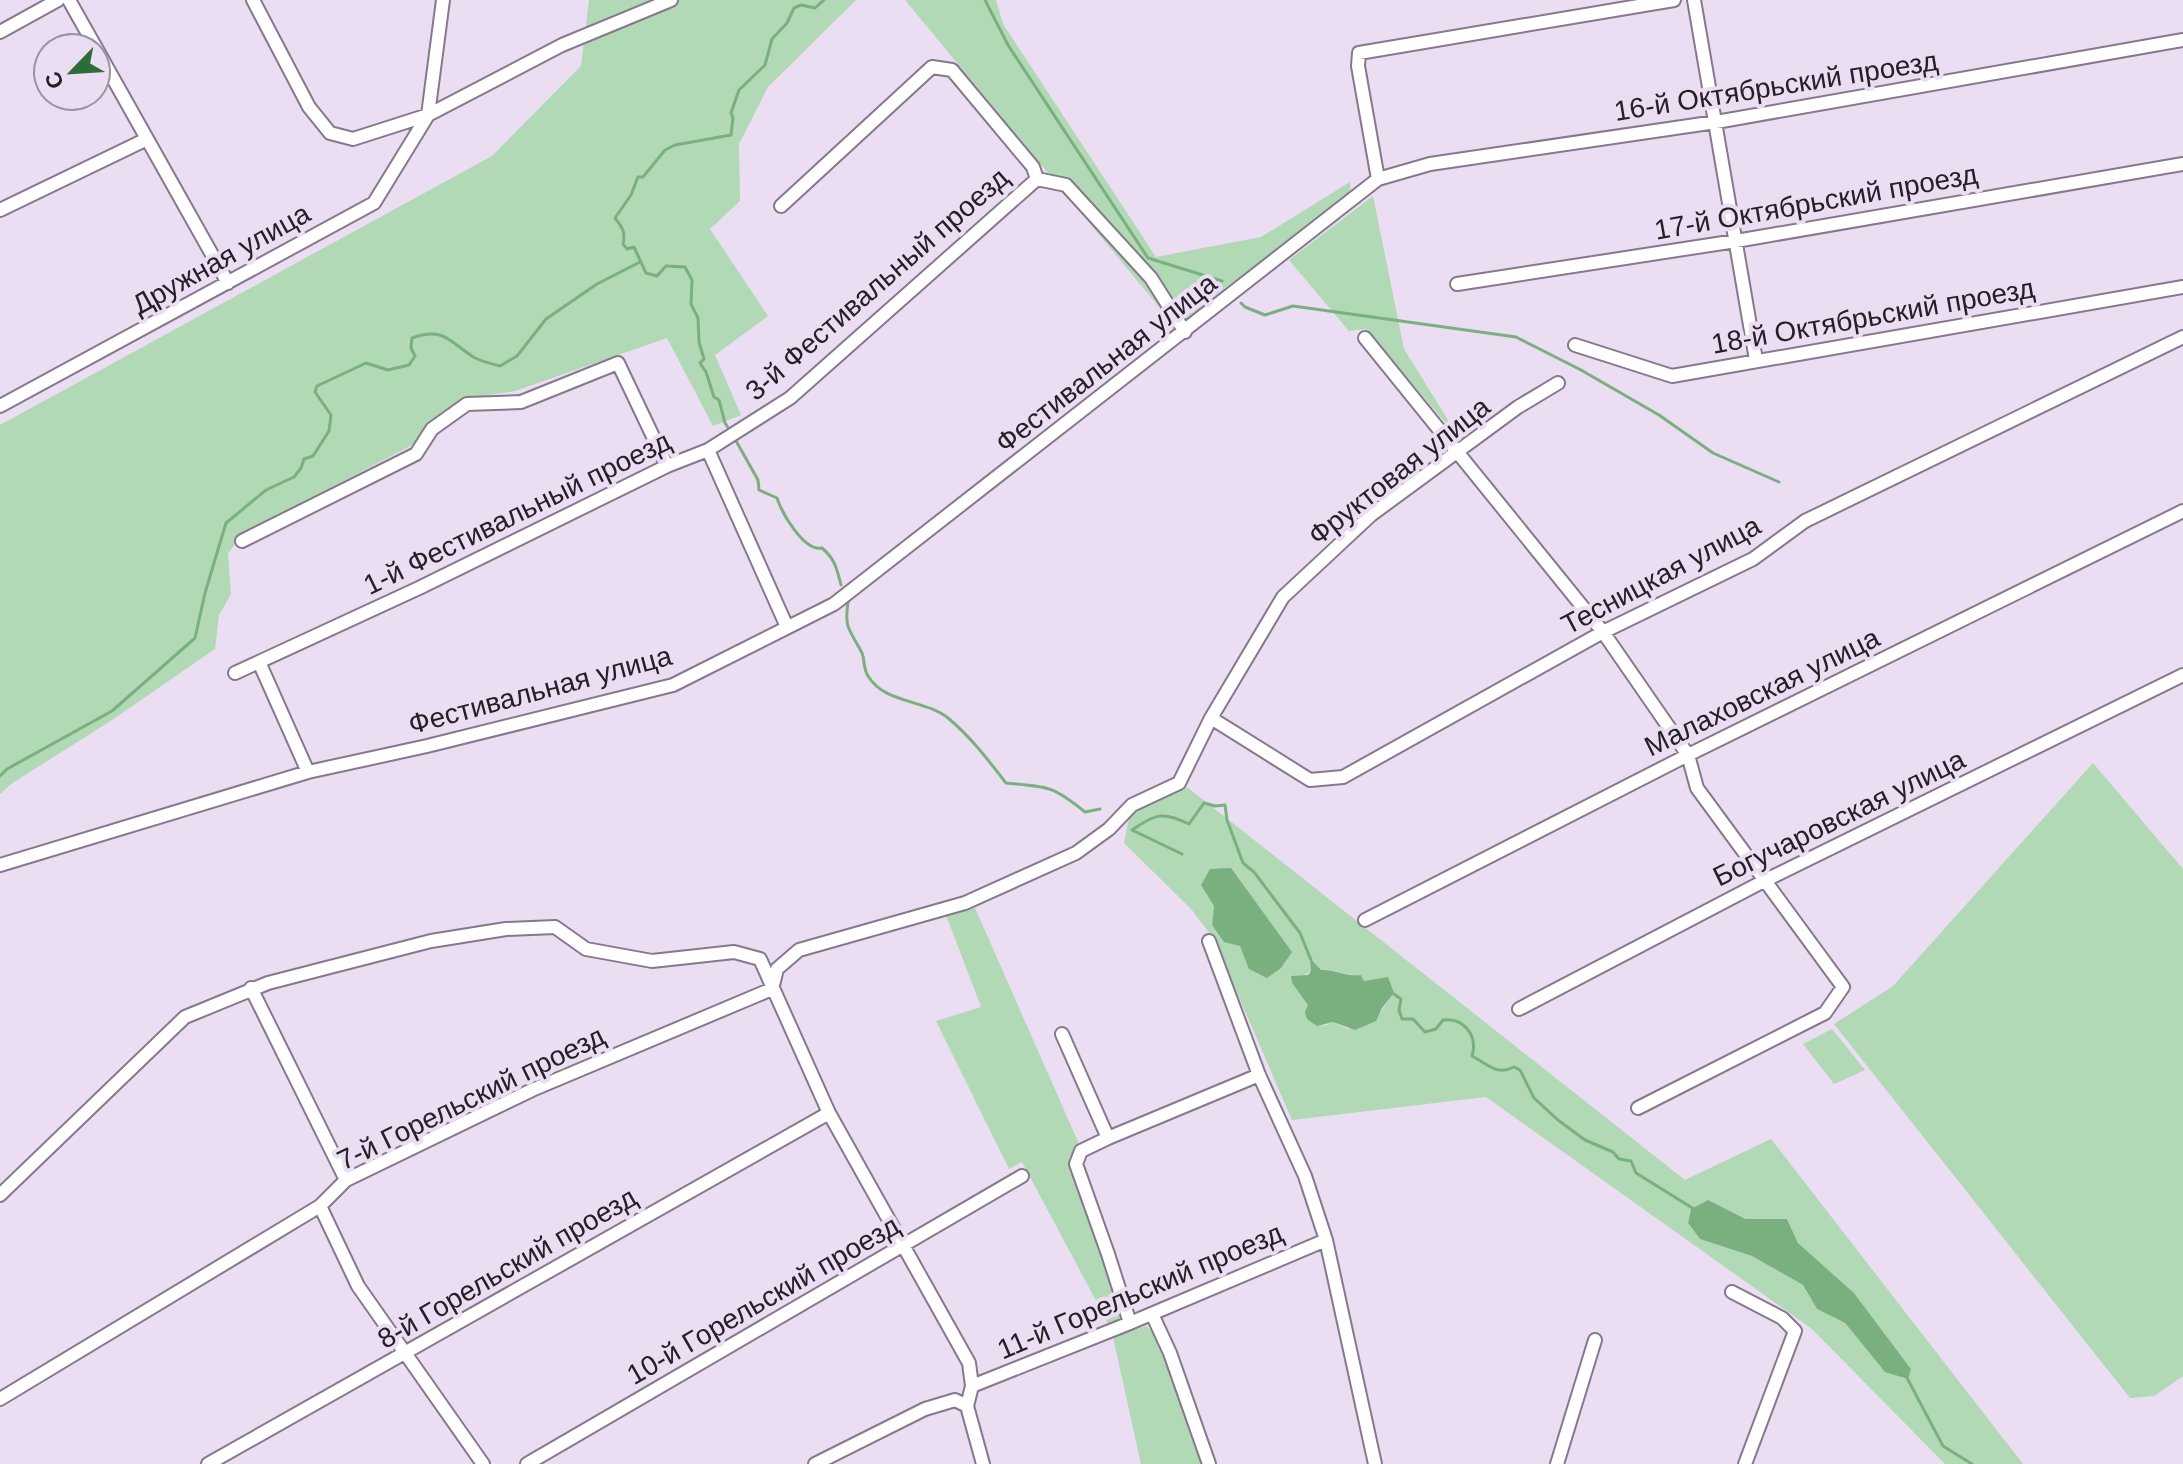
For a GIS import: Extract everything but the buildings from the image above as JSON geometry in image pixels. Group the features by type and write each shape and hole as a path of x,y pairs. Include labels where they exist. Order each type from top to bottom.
{"street":[{"path":"0,32 58,0"},
{"path":"69,0 87,32"},
{"path":"253,0 309,107 330,133 353,139 428,115 562,45 671,0"},
{"path":"428,115 443,0"},
{"path":"1378,179 1358,66 1359,53 1674,0"},
{"path":"1694,0 1756,360"},
{"name":"16-й Октябрьский проезд","path":"1378,179 1430,164 1716,122 2183,40"},
{"path":"781,206 932,67 952,70 1033,167 1037,179 1066,185 1151,278 1185,332"},
{"path":"112,77 228,283"},
{"name":"Дружная улица","path":"0,406 374,203 428,115"},
{"path":"0,210 147,139"},
{"name":"17-й Октябрьский проезд","path":"1457,284 1736,241 2183,164"},
{"name":"3-й Фестивальный проезд","path":"708,450 790,398 1037,179"},
{"name":"Фестивальная улица","path":"0,865 308,772 673,685 834,604 1378,179"},
{"name":"18-й Октябрьский проезд","path":"1575,345 1672,376 2183,287"},
{"name":"Тесницкая улица","path":"1211,718 1310,780 1343,777 1603,632 1753,559 1805,521 2183,337"},
{"path":"1365,338 1603,632 1688,755 1697,788 1843,987 1825,1013 1638,1108"},
{"path":"242,541 416,454 432,429 467,404 521,402 618,363 667,466"},
{"name":"Фруктовая улица","path":"772,989 777,969 799,950 965,903 1076,853 1109,829 1132,805 1179,783 1211,718 1283,597 1371,515 1518,407 1558,383"},
{"name":"1-й Фестивальный проезд","path":"235,673 419,588 667,466 708,450 787,627"},
{"name":"Малаховская улица","path":"1365,920 1688,755 2183,511"},
{"path":"259,662 308,772"},
{"name":"Богучаровская улица","path":"1519,1009 1764,881 2183,675"},
{"path":"0,1195 185,1017 251,988 431,941 506,929 555,927 586,949 652,961 734,952 760,959 829,1113 969,1363 972,1386 967,1406 983,1464"},
{"path":"1209,941 1259,1075 1305,1176 1326,1240 1375,1464"},
{"path":"251,988 346,1180"},
{"name":"7-й Горельский проезд","path":"0,1399 320,1206 346,1180 532,1090 772,989"},
{"path":"1062,1034 1108,1138"},
{"path":"1130,1323 1076,1164 1081,1151 1259,1075"},
{"name":"8-й Горельский проезд","path":"208,1464 829,1113"},
{"name":"10-й Горельский проезд","path":"527,1464 1022,1176"},
{"path":"320,1206 358,1286 483,1464"},
{"name":"11-й Горельский проезд","path":"972,1386 1326,1240"},
{"path":"1732,1292 1782,1318 1795,1331 1745,1464"},
{"path":"1152,1314 1170,1353 1209,1464"},
{"path":"1557,1464 1595,1340"},
{"path":"819,1463 925,1409 955,1400 967,1406"}],"shaded area":[{"path":"589,0 856,0 768,87 739,144 740,201 710,229 768,316 715,355 741,415 713,426 667,338 515,391 468,398 428,423 412,445 241,535 228,554 231,594 219,615 215,649 0,794 0,425 492,156 581,66"},
{"path":"905,0 996,0 1003,24 1156,257 1261,237 1350,182 1351,194 1207,301 1178,330"},
{"path":"1373,196 1404,349 1461,441 1366,329 1349,331 1289,260"},
{"path":"2093,763 2183,869 2183,1376 2154,1396 2130,1398 1834,1024 1893,986"},
{"path":"1187,787 1685,1180 1771,1139 2023,1464 1945,1464 1812,1329 1486,1097 1292,1120 1214,939 1191,909 1124,843 1129,818 1139,808","holes":["1214,906 1267,978 1240,946 1212,925","1311,959 1321,970 1361,975 1364,981 1394,993 1379,1014 1348,1029 1333,1022 1324,1026 1292,983 1292,976 1301,977 1311,971","1708,1200 1747,1219 1787,1219 1798,1243 1854,1293 1911,1369 1885,1372 1845,1323 1817,1309 1803,1285 1752,1256 1700,1239 1688,1223 1691,1209"]},
{"path":"1231,868 1292,952 1281,968 1267,978 1249,969 1240,946 1224,942 1212,925 1214,906 1201,885 1210,869"},
{"path":"975,908 1079,1144 1069,1164 1104,1256 1123,1320 1109,1325 1022,1162 1009,1169 936,1021 981,1007 946,915"},
{"path":"1310,958 1321,970 1361,975 1364,981 1388,977 1394,993 1376,1021 1355,1030 1333,1022 1317,1026 1307,1019 1305,1012 1308,1005 1292,983 1291,976 1308,975 1311,971"},
{"path":"1832,1029 1865,1070 1834,1084 1803,1044"},
{"path":"1708,1200 1746,1219 1787,1219 1798,1243 1854,1293 1911,1369 1908,1379 1885,1372 1845,1323 1817,1309 1803,1285 1752,1256 1700,1239 1688,1223 1691,1209"},
{"path":"1146,1326 1172,1370 1202,1464 1141,1464 1113,1337"}],"waterway":[{"path":"731,432 700,363 704,359 699,342 698,318 691,304 692,280 685,267 666,266 657,276 646,273 634,247 627,249 623,244 623,230 615,218 631,195 638,177 643,177 665,150 675,145 731,135 731,113 739,90 765,65 772,39 787,23 794,8 801,5 815,8 824,0"},
{"path":"985,0 1008,45 1148,258 1222,281"},
{"path":"0,776 7,769 112,711 195,638 226,523 266,490 294,477 304,459 313,456 329,431 331,415 315,392 317,386 366,363 388,370 409,365 415,356 411,348 412,338 432,334 446,338 475,358 500,366 517,356 546,319 597,284 640,262"},
{"path":"1241,303 1265,315 1293,306 1516,337 1659,415 1713,453 1779,482"},
{"path":"735,439 758,480 759,490 777,498 801,538 815,548 822,548 830,556 841,585"},
{"path":"848,602 849,629 862,653 866,673 875,685 894,697 928,707 948,718 972,741 1006,783 1049,789 1085,812 1100,809"},
{"path":"1132,830 1159,816 1189,824 1204,803 1225,805 1227,820 1243,863 1254,872 1300,933 1311,960"},
{"path":"1132,830 1182,854"},
{"path":"1391,992 1401,999 1399,1010 1402,1019 1413,1019 1425,1032 1436,1029 1443,1020 1463,1025 1471,1035 1472,1056 1497,1070 1514,1067 1520,1070 1534,1098 1558,1120 1585,1140 1613,1152 1619,1159 1631,1161 1636,1173 1694,1209"},
{"path":"1906,1376 1943,1446 1972,1464"}]}
